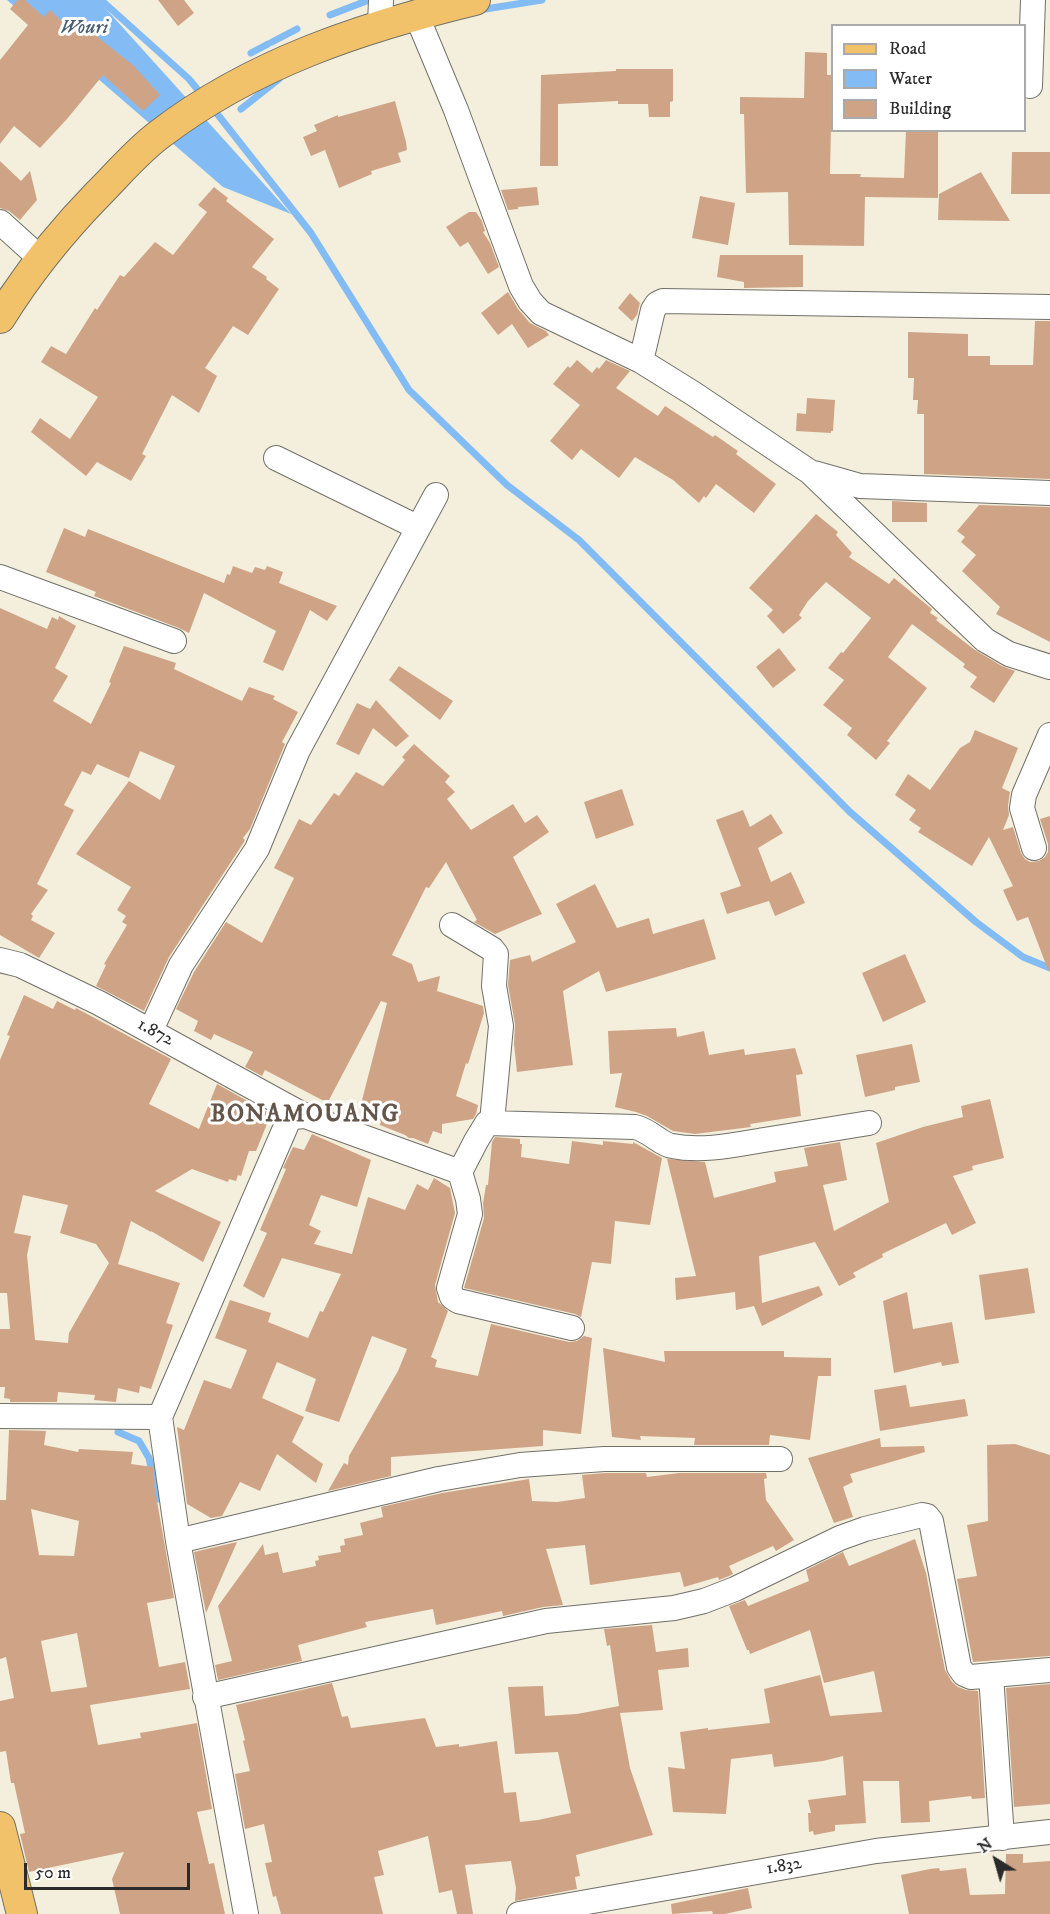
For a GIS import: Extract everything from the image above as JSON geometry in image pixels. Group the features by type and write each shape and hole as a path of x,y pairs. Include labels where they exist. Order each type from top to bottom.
{"main road":[{"path":"0,318 20,287 67,226 139,152 189,114 262,71 293,58 381,13 416,15 475,0"},
{"path":"0,1827 22,1914"}],"street":[{"path":"1030,86 1033,0"},
{"path":"416,15 456,110 521,285 541,313 641,361 810,472 985,640 1009,654 1050,667"},
{"path":"0,222 41,259"},
{"path":"641,361 654,310 657,304 663,301 1050,307"},
{"path":"276,458 417,527"},
{"path":"810,472 860,486 1050,493"},
{"path":"151,1030 181,965 256,849 298,750 436,495"},
{"path":"0,577 174,641"},
{"path":"1034,848 1022,808 1024,795 1050,735"},
{"path":"452,925 492,949 496,954 494,986 501,1026 492,1122"},
{"name":"1.872","path":"0,960 20,965 151,1030 305,1116 460,1172"},
{"path":"246,1914 178,1541 160,1417 287,1123 293,1117 305,1116"},
{"path":"572,1328 458,1301 452,1297 449,1288 470,1214 460,1172 487,1123 635,1127 654,1135 669,1146 687,1148 719,1147 869,1123"},
{"path":"0,1416 160,1417"},
{"path":"178,1541 428,1481 520,1465 604,1459 780,1459"},
{"path":"205,1697 546,1621 674,1608 704,1601 735,1589 840,1538 865,1529 922,1515 927,1516 931,1521 959,1667 964,1674 972,1677 1050,1670"},
{"path":"991,1675 1002,1838"},
{"name":"1.832","path":"519,1914 876,1851 1050,1832"}],"water":[{"name":"Wouri","path":"7,0 98,0 291,214 223,187"}],"building":[{"path":"18,0 25,0 44,17 50,10 68,27 75,19 134,66 160,95 143,111 103,75 40,148 14,126 0,144 0,60 28,25 10,9"},
{"path":"158,0 184,0 194,13 178,26"},
{"path":"805,52 827,53 827,75 831,75 830,174 904,178 906,132 938,132 938,198 865,197 864,246 789,245 788,192 746,193 744,114 740,114 740,97 804,98"},
{"path":"616,69 673,69 673,101 670,102 670,117 649,117 648,104 618,104 618,101 558,104 558,166 540,166 541,75 616,71"},
{"path":"395,101 407,150 398,153 401,162 371,171 372,174 339,188 325,150 311,156 303,137 317,131 314,125 338,115 338,117"},
{"path":"1012,152 1050,152 1050,194 1011,194"},
{"path":"0,161 21,181 30,171 37,200 20,220 9,211 0,208"},
{"path":"981,172 1010,221 938,220 939,194"},
{"path":"214,187 228,198 226,201 274,239 252,267 279,289 248,335 233,326 205,368 217,376 199,413 172,395 142,454 146,456 131,481 97,462 86,476 31,432 40,418 70,439 98,397 41,362 51,346 66,354 95,308 97,310 120,275 124,277 155,242 173,255 207,212 198,205"},
{"path":"537,187 539,205 508,210 501,190"},
{"path":"700,196 735,203 728,245 692,238"},
{"path":"469,212 476,212 482,221 485,231 483,232 499,267 488,274 468,242 460,247 446,227"},
{"path":"720,255 803,255 803,287 744,288 744,282 717,277"},
{"path":"508,292 530,323 549,335 528,348 512,324 498,335 481,313"},
{"path":"630,293 640,303 637,315 632,321 618,308"},
{"path":"1035,321 1050,321 1050,479 924,474 924,414 917,414 918,400 913,400 914,378 908,378 908,332 968,334 968,356 990,356 990,365 1033,365"},
{"path":"577,360 592,373 597,367 599,369 606,360 630,371 616,388 658,416 665,406 713,437 715,435 738,451 736,454 776,484 754,513 716,484 706,498 704,496 699,503 673,480 635,457 619,478 581,449 572,460 550,441 580,405 553,384 568,366 570,368"},
{"path":"807,398 835,400 831,433 796,431 797,413 806,414"},
{"path":"892,501 927,503 927,522 892,522"},
{"path":"979,505 1050,507 1050,642 996,614 1000,607 962,571 976,555 961,542 965,537 957,531"},
{"path":"816,514 838,532 836,535 852,553 849,557 889,584 894,578 932,609 930,613 938,618 936,620 975,650 1015,671 994,703 970,687 977,677 963,667 965,664 912,624 888,657 927,688 887,741 890,743 876,760 847,735 852,728 823,705 844,680 828,668 871,618 826,582 808,601 799,615 802,618 783,634 767,616 773,610 749,588"},
{"path":"64,528 85,537 88,529 224,583 233,566 252,573 255,567 265,570 267,566 283,572 279,583 337,606 327,621 310,610 283,671 263,662 276,631 204,593 189,633 94,596 96,592 46,572"},
{"path":"0,608 47,629 52,617 58,620 59,616 76,626 55,668 68,676 53,701 91,724 111,683 109,682 124,646 176,663 174,669 242,701 249,687 275,696 273,699 298,712 282,742 285,744 250,829 243,838 244,842 169,957 144,1011 96,986 106,965 104,964 127,925 122,922 126,916 117,910 131,887 76,854 129,781 160,800 175,766 140,751 129,778 97,764 91,775 82,771 64,805 74,810 37,884 48,890 31,914 33,916 31,920 55,933 39,958 0,935"},
{"path":"779,648 796,670 773,688 756,667"},
{"path":"399,666 453,701 440,720 389,680"},
{"path":"376,700 409,736 396,747 373,728 359,755 336,744 357,703 370,709"},
{"path":"975,730 1018,748 1002,788 1010,792 1009,815 1003,830 1013,827 1021,853 1030,862 1039,861 1048,852 1048,844 1040,819 1050,816 1050,969 1048,970 1028,917 1017,921 1003,890 1013,886 989,837 972,866 918,832 921,828 909,820 916,810 895,795 908,774 930,790 960,748 970,742"},
{"path":"414,744 450,776 445,782 455,792 447,799 471,830 513,804 525,823 537,815 549,832 513,857 542,914 495,934 474,922 477,920 446,862 429,888 426,887 392,955 412,964 418,982 440,976 437,991 483,1006 484,1013 456,1096 478,1105 476,1114 473,1119 442,1124 442,1134 433,1131 428,1144 380,1125 381,1121 375,1119 379,1108 361,1104 387,1003 381,1001 329,1100 322,1100 265,1070 262,1076 245,1067 253,1052 214,1034 211,1040 194,1031 198,1021 176,1009 194,972 226,922 262,943 294,878 274,868 299,819 311,825 334,793 339,796 356,772 383,786 405,760 402,757"},
{"path":"622,789 634,825 596,839 584,802"},
{"path":"743,810 750,827 771,814 783,833 758,848 771,882 791,872 805,903 775,916 769,901 727,914 720,893 741,886 716,820"},
{"path":"595,884 617,928 649,918 653,934 704,919 716,959 606,992 599,971 563,991 573,1065 517,1072 514,1044 515,1024 508,985 510,960 530,955 532,962 576,942 556,904"},
{"path":"905,954 926,1002 883,1022 862,973"},
{"path":"24,995 53,1009 57,1001 75,1010 76,1008 171,1059 149,1104 199,1129 217,1084 271,1114 256,1151 249,1151 241,1176 238,1175 236,1181 229,1179 228,1182 192,1169 155,1191 221,1222 203,1262 131,1221 118,1264 180,1283 166,1323 173,1325 151,1389 140,1386 139,1393 118,1388 116,1402 94,1400 95,1395 58,1392 57,1402 10,1402 10,1399 4,1398 5,1387 0,1387 0,1329 10,1329 7,1293 0,1293 0,1060 10,1036 7,1035","holes":["23,1195 68,1205 60,1233 96,1244 109,1263 69,1333 68,1343 35,1340 27,1255 31,1236 14,1233"]},
{"path":"676,1028 677,1037 704,1031 709,1055 744,1049 745,1055 795,1048 803,1074 796,1075 801,1116 750,1124 751,1127 695,1134 673,1131 647,1116 615,1107 622,1073 610,1074 608,1031"},
{"path":"912,1044 920,1082 865,1097 856,1055"},
{"path":"990,1099 1004,1158 972,1166 973,1170 953,1176 976,1223 952,1235 946,1223 882,1254 883,1257 853,1273 856,1277 839,1286 815,1242 759,1256 762,1303 819,1286 823,1295 762,1326 754,1306 736,1310 735,1292 676,1300 675,1278 696,1276 667,1159 705,1162 714,1198 776,1182 774,1172 808,1166 804,1148 840,1142 847,1180 823,1185 834,1231 889,1202 876,1143 923,1127 963,1117 961,1106"},
{"path":"312,1134 371,1160 357,1207 321,1195 309,1225 321,1231 314,1244 352,1254 368,1197 405,1210 417,1184 428,1190 434,1178 450,1188 455,1213 435,1285 438,1302 448,1311 431,1357 437,1360 435,1367 478,1376 491,1324 569,1342 577,1341 584,1336 592,1338 581,1434 543,1430 543,1446 391,1457 391,1476 328,1491 344,1463 348,1465 349,1456 398,1371 407,1349 372,1336 339,1422 305,1411 316,1379 277,1362 262,1398 304,1417 292,1442 323,1464 316,1483 277,1454 260,1491 240,1482 222,1516 211,1518 187,1504 177,1427 184,1430 204,1380 231,1389 247,1350 215,1338 230,1300 271,1313 268,1322 308,1338 341,1274 282,1258 264,1298 243,1286 267,1233 260,1230 286,1169 283,1168 293,1147 304,1150"},
{"path":"495,1137 520,1139 521,1157 569,1164 572,1141 603,1145 603,1141 633,1144 633,1142 662,1158 650,1225 615,1221 611,1264 592,1262 581,1317 464,1288 484,1218 483,1203 486,1185 488,1185 492,1142"},
{"path":"1028,1268 1035,1313 985,1320 979,1275"},
{"path":"907,1292 913,1329 952,1322 959,1363 942,1366 941,1362 894,1373 883,1301"},
{"path":"603,1348 665,1362 664,1351 784,1351 784,1357 831,1358 831,1376 818,1376 810,1440 770,1435 769,1445 694,1445 695,1438 640,1436 641,1440 612,1437"},
{"path":"906,1385 910,1407 965,1399 968,1416 880,1431 874,1390"},
{"path":"9,1430 46,1431 44,1445 78,1452 79,1449 133,1452 131,1464 153,1467 174,1598 147,1603 159,1667 185,1662 190,1689 90,1705 98,1745 141,1738 140,1733 197,1723 212,1809 197,1812 209,1864 214,1863 225,1914 120,1914 112,1879 124,1852 29,1872 20,1834 25,1833 14,1783 11,1783 6,1751 0,1752 0,1701 14,1698 6,1657 0,1659 0,1500 6,1500","holes":["31,1509 79,1521 74,1556 39,1555","77,1633 87,1687 51,1692 41,1641"]},
{"path":"880,1438 881,1447 924,1446 925,1452 850,1474 853,1482 843,1487 853,1517 834,1523 808,1458"},
{"path":"1015,1444 1050,1455 1050,1656 973,1662 957,1579 977,1576 967,1525 988,1521 987,1445"},
{"path":"646,1473 647,1477 679,1473 766,1473 767,1478 764,1479 766,1500 794,1540 776,1551 773,1546 729,1566 733,1574 729,1576 684,1587 680,1572 590,1585 585,1545 546,1549 563,1605 503,1616 502,1611 436,1625 433,1609 365,1622 367,1627 298,1645 302,1661 218,1680 215,1665 232,1661 218,1606 263,1544 265,1555 278,1552 283,1573 316,1566 315,1561 319,1560 318,1556 341,1552 340,1546 345,1545 344,1539 363,1535 360,1523 383,1517 381,1507 442,1493 529,1479 532,1501 557,1502 585,1498 582,1475"},
{"path":"915,1539 926,1573 945,1670 958,1687 978,1691 985,1798 972,1799 971,1796 929,1801 930,1822 901,1823 899,1781 863,1781 866,1823 835,1825 835,1831 814,1835 813,1831 809,1832 808,1813 811,1813 808,1800 846,1795 843,1756 774,1767 772,1754 731,1759 726,1814 673,1812 668,1767 685,1769 680,1732 770,1723 764,1689 820,1675 830,1716 882,1712 874,1671 824,1683 810,1630 750,1654 729,1606 745,1600 748,1606 809,1581 806,1570 843,1552 849,1566"},
{"path":"237,1542 206,1613 194,1552"},
{"path":"652,1625 656,1652 688,1648 689,1667 658,1670 663,1710 620,1713 630,1768 653,1835 576,1855 580,1876 575,1877 577,1889 515,1901 516,1888 511,1861 465,1865 473,1914 457,1914 452,1890 439,1893 428,1836 378,1851 384,1875 374,1877 383,1914 281,1914 276,1896 273,1897 265,1863 272,1862 264,1824 245,1829 235,1774 250,1771 236,1705 332,1683 342,1717 348,1716 351,1728 425,1718 436,1747 459,1744 459,1747 497,1741 504,1793 516,1792 520,1822 538,1820 571,1813 558,1752 515,1754 508,1687 543,1686 545,1716 577,1714 619,1706 610,1645 607,1646 604,1629"},
{"path":"1050,1684 1050,1804 1014,1807 1006,1688"},
{"path":"1006,1854 1023,1854 1023,1863 1050,1861 1050,1914 909,1914 901,1875 939,1868 940,1871 966,1868 970,1895 1005,1894"},
{"path":"748,1888 752,1908 725,1914 713,1914 712,1911 672,1914 671,1904"}],"waterway":[{"path":"101,0 189,79 202,95"},
{"path":"330,15 369,0"},
{"path":"479,10 542,0"},
{"path":"272,42 297,29"},
{"path":"251,53 268,44"},
{"path":"241,109 279,79"},
{"path":"211,106 311,233 409,390 507,485 579,540 850,812 976,922 1023,957 1050,968"},
{"path":"118,1432 139,1441 149,1458 158,1499"}],"district":[{"name":"BONAMOUANG","path":"305,1116"}]}
